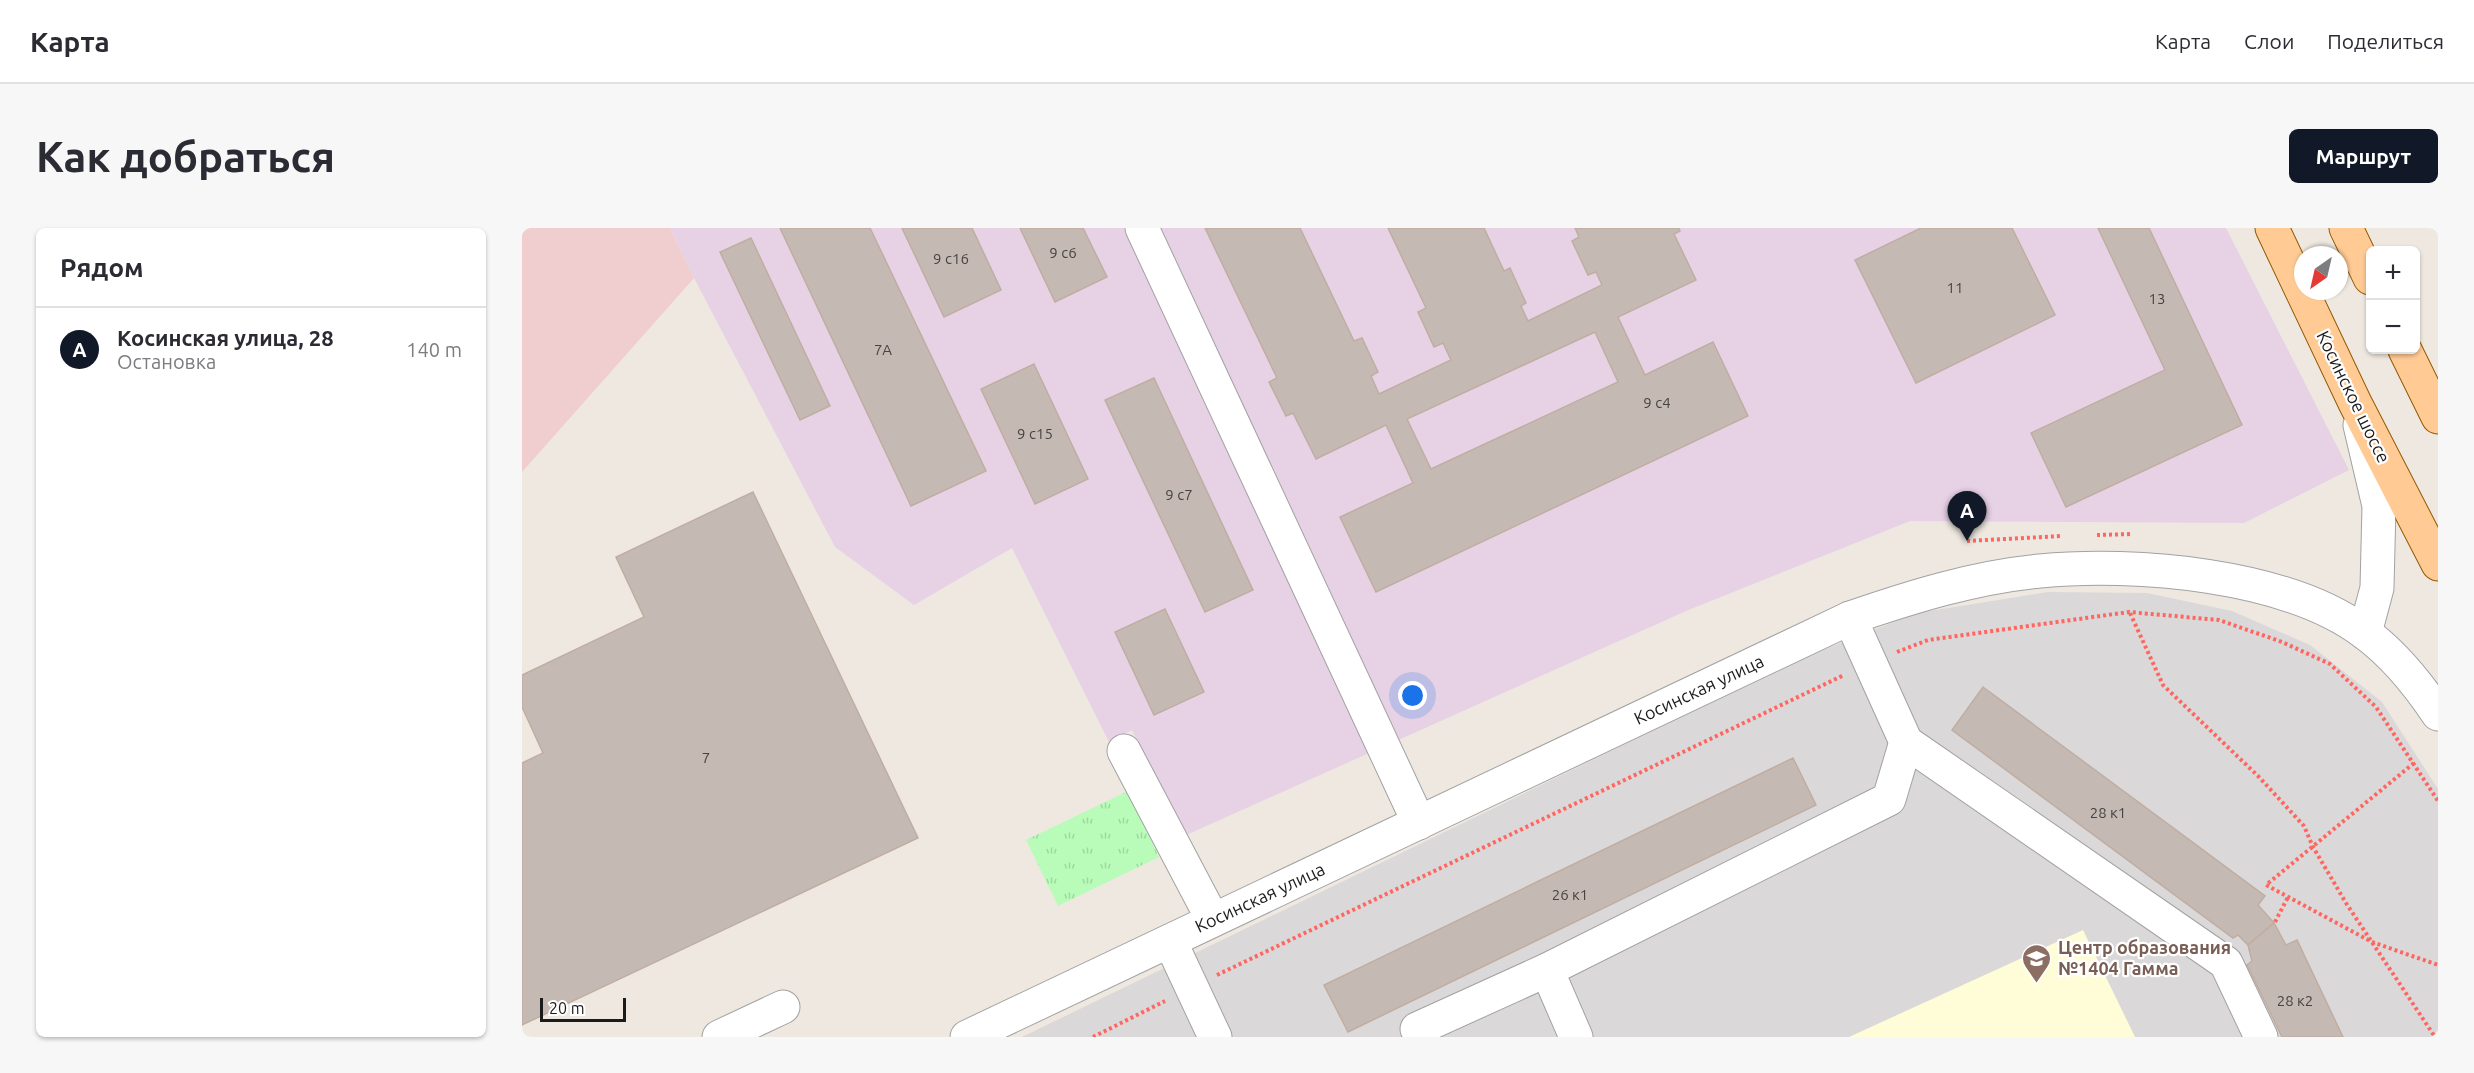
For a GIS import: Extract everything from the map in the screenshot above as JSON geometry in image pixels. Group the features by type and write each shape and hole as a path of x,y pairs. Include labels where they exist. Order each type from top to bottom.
{"main road":[{"name":"Косинское шоссе","path":"2272,228 2355,404 2438,564"},
{"path":"2346,228 2366,270"},
{"path":"2407,354 2438,417"}],"street":[{"path":"1142,228 1419,823"},
{"path":"2355,404 2379,506 2377,588 2365,633"},
{"name":"Косинская улица","path":"967,1037 1850,618 1935,591 2029,573 2131,569 2209,577 2270,589 2326,610 2365,633 2407,671 2438,714"},
{"path":"1850,618 1906,742 2226,963 2261,1037"},
{"path":"1418,1029 1548,970 1889,799 1906,742"},
{"path":"1124,751 1213,920"},
{"path":"1170,941 1215,1037"},
{"path":"1548,970 1576,1037"},
{"path":"719,1037 783,1007"}],"path":[{"path":"2086,536 2132,534"},
{"path":"1967,541 2074,536"},
{"path":"2129,612 2163,685 2259,777 2304,826 2313,847 2435,1037"},
{"path":"1093,1037 1870,663 1928,640 2129,612 2219,620 2282,642 2330,664 2376,706 2438,801"},
{"path":"2414,763 2266,885 2372,942 2438,965"},
{"path":"2275,922 2288,897"}],"shaded area":[{"path":"522,228 670,228 694,278 522,472"},
{"path":"670,228 2226,228 2349,470 2244,523 1910,521 1686,611 1184,836 1132,730 1109,742 1012,548 914,605 835,547"},
{"path":"2048,592 2147,593 2232,611 2310,645 2382,702 2438,789 2438,1037 1022,1037 1805,657 1917,613"},
{"name":"Центр образования №1404 Гамма","path":"2083,930 2135,1037 1849,1037"}],"green space":[{"path":"1128,791 1159,857 1058,906 1026,840"}],"building":[{"path":"780,228 870,228 986,471 911,506"},
{"path":"902,228 972,228 1001,290 944,317"},
{"path":"1020,228 1083,228 1107,277 1055,302"},
{"path":"1205,228 1300,228 1354,341 1362,338 1378,372 1371,376 1379,394 1451,360 1443,343 1434,347 1418,312 1426,308 1388,228 1484,228 1504,271 1510,268 1526,303 1521,306 1528,321 1602,285 1596,272 1588,275 1572,241 1579,237 1575,228 1679,228 1680,231 1674,234 1696,280 1618,317 1645,375 1713,342 1748,416 1376,592 1340,517 1413,483 1386,425 1316,459 1293,413 1286,416 1269,382 1277,378","holes":["1595,332 1618,382 1431,469 1407,419"]},
{"path":"1921,228 2012,228 2055,315 1916,383 1855,260"},
{"path":"2098,228 2149,228 2242,425 2066,507 2031,433 2165,370"},
{"path":"751,238 830,406 800,420 720,252"},
{"path":"1034,364 1088,479 1035,504 981,389"},
{"path":"1154,378 1253,590 1205,612 1105,400"},
{"path":"753,492 918,838 522,1025 522,763 543,753 522,707 522,675 644,617 616,557"},
{"path":"1165,609 1204,692 1154,715 1115,632"},
{"path":"1983,687 2265,896 2258,905 2274,923 2248,945 2238,935 2233,938 1952,730"},
{"path":"1793,758 1816,805 1348,1032 1324,985"},
{"path":"2274,923 2286,945 2297,940 2343,1037 2282,1037 2247,965 2252,961 2248,945"}],"place":[{"name":"Косинская улица, 28","path":"1967,541"},
{"name":"Центр образования №1404 Гамма","path":"2037,984"}]}
